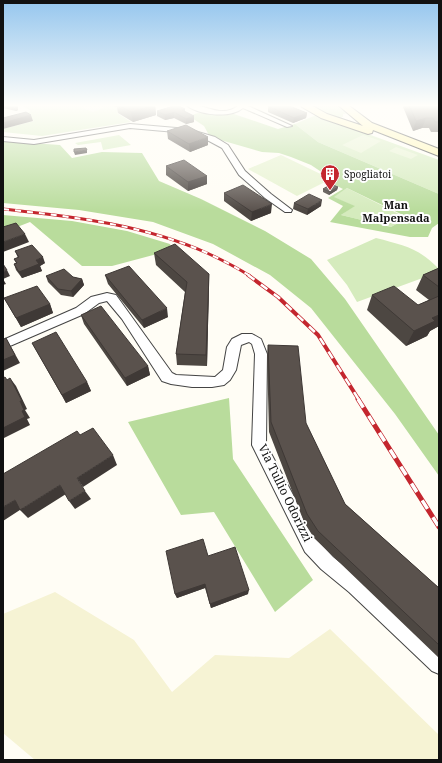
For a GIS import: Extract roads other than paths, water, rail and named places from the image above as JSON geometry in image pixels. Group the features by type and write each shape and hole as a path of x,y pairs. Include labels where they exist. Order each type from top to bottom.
{"main road":[{"path":"406,141 439,153"}],"street":[{"path":"20,141 34,142 42,141"},
{"path":"215,141 225,147 242,173 268,196 288,210"},
{"name":"Via Tullio Odorizzi","path":"3,345 80,311 95,300 107,297 112,298 126,316 167,378 177,382 218,382 226,377 231,368 231,353 234,344 240,340 252,338 257,342 261,354 259,445 311,546 439,664"}],"railway":[{"path":"3,209 56,215 132,228 182,243 207,253 250,276"},
{"path":"248,275 278,297 318,335 359,400"},
{"path":"358,399 439,527"}],"place":[{"name":"Spogliatoi","path":"330,191"}],"district":[{"name":"Man Malpensada","path":"396,211"}]}
